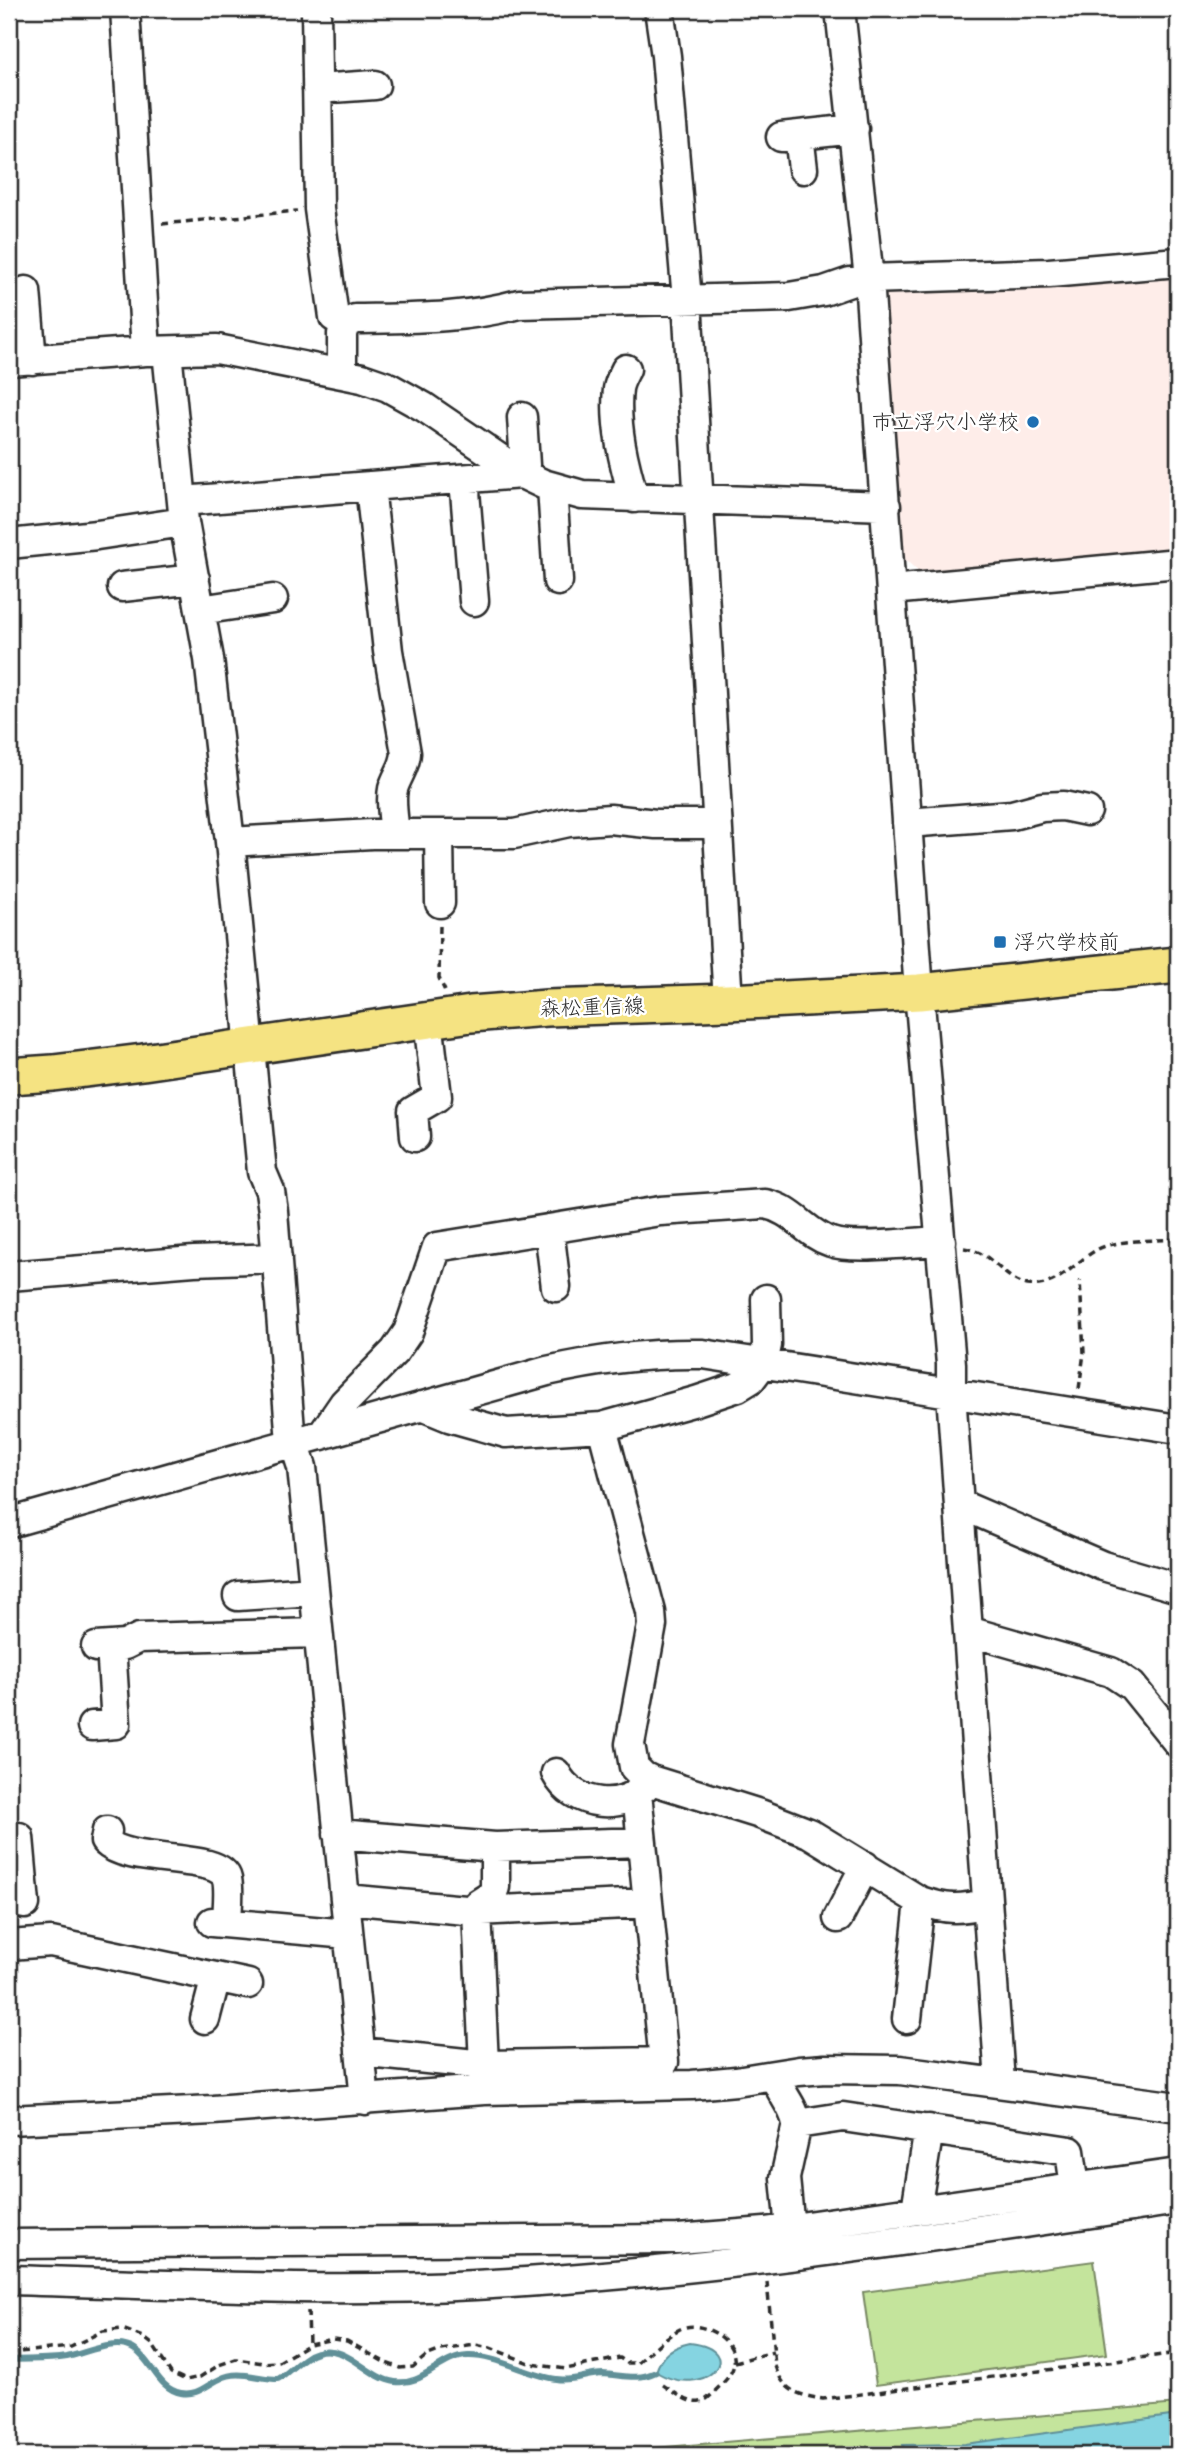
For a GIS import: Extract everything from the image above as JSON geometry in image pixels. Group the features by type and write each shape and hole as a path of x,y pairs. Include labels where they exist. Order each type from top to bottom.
{"main road":[{"name":"森松重信線","path":"9,1076 143,1062 443,1018 547,1008 919,992 1178,965"}],"street":[{"path":"125,9 139,226 183,512 209,659 262,1172 270,1191 290,1430 302,1467 365,2100"},
{"path":"659,9 666,56 687,300 728,1002"},
{"path":"840,9 869,279 919,992 951,1364 1000,2082"},
{"path":"323,10 317,89 319,209 334,317 345,324"},
{"path":"317,89 375,86"},
{"path":"803,169 790,136 854,129"},
{"path":"342,374 342,334 345,324 355,319 460,316 494,312 519,304 789,297 869,279 1049,273 1178,262"},
{"path":"26,291 20,360 217,349 342,374 388,387 424,407 522,474 552,487 582,495 886,506"},
{"path":"626,369 618,387 619,432 634,498"},
{"path":"522,474 525,464 523,417"},
{"path":"9,544 97,535 183,512 370,486 522,474"},
{"path":"464,479 474,601"},
{"path":"370,486 388,651 406,753 405,766 392,793 395,834"},
{"path":"552,487 558,581"},
{"path":"891,590 1178,563"},
{"path":"122,587 195,579"},
{"path":"200,610 273,599"},
{"path":"907,823 1012,815 1042,807 1063,806 1087,811"},
{"path":"230,842 395,834 514,834 569,822 610,819 656,824 717,824"},
{"path":"439,835 440,903"},
{"path":"415,1137 413,1111 437,1097 443,1018"},
{"path":"322,1435 344,1403 395,1351 408,1332 438,1247 660,1211 765,1204 777,1206 829,1242 853,1245 941,1245"},
{"path":"549,1229 556,1287"},
{"path":"9,1276 194,1261 277,1258"},
{"path":"422,1406 449,1417 506,1433 602,1427 738,1387 751,1379 763,1363 767,1345 766,1299"},
{"path":"9,1523 547,1371 624,1356 703,1354 1178,1429"},
{"path":"360,2052 484,2065 664,2062 642,1842 643,1776 634,1767 630,1744 652,1625 651,1612 602,1427"},
{"path":"959,1504 1103,1566 1178,1588"},
{"path":"238,1596 314,1591"},
{"path":"92,1726 116,1724 104,1647 125,1645 139,1638 188,1628 318,1633"},
{"path":"968,1630 1111,1672 1132,1686 1178,1743"},
{"path":"556,1773 562,1783 587,1800 602,1802 625,1799 644,1786 760,1814 809,1833 920,1901 940,1908 962,1909 987,1903"},
{"path":"107,1831 105,1841 124,1853 208,1863 221,1868 227,1878 219,1922 348,1934"},
{"path":"338,1834 495,1847 642,1842"},
{"path":"9,1900 25,1904 19,1837"},
{"path":"484,2065 477,1911 478,1904 492,1895 495,1887 495,1847"},
{"path":"838,1918 865,1866"},
{"path":"345,1899 477,1911 648,1903"},
{"path":"907,2018 920,1901"},
{"path":"9,1945 51,1942 248,1984"},
{"path":"205,2019 216,1977"},
{"path":"9,2120 213,2110 484,2090 692,2085 825,2069 900,2070 1178,2107"},
{"path":"775,2075 777,2085 795,2111 797,2124 785,2178 790,2229"},
{"path":"797,2124 843,2118 1070,2151 1074,2187"},
{"path":"916,2210 929,2129"},
{"path":"9,2244 678,2239 790,2229 1178,2173"},
{"path":"9,2280 393,2289 476,2285 605,2276 765,2259 1178,2200"}],"path":[{"path":"139,226 319,209"},
{"path":"440,903 439,978 443,1018"},
{"path":"941,1245 979,1250 1013,1280 1030,1285 1052,1284 1098,1249 1111,1244 1178,1239"},
{"path":"1079,1413 1079,1379 1084,1353 1080,1280"},
{"path":"765,2259 773,2352 780,2378 793,2392 823,2399 1178,2353"},
{"path":"306,2288 309,2344"},
{"path":"9,2353 71,2347 103,2331 122,2329 143,2337 152,2344 171,2372 186,2380 194,2380 219,2365 236,2359 263,2363 279,2362 309,2344 340,2339 386,2363 406,2368 413,2367 426,2356 441,2350 482,2345 532,2364 566,2369 620,2358 627,2363 638,2363 681,2328 692,2326 701,2327 723,2338 730,2346 734,2362 726,2380 702,2402 693,2402 660,2383"},
{"path":"734,2362 773,2352"}],"shaded area":[{"name":"市立浮穴小学校","path":"1178,273 1178,551 921,574 897,552 878,293"}],"green space":[{"path":"1094,2261 1107,2354 876,2385 863,2292"},
{"path":"1178,2404 1178,2455 571,2455"}],"water":[{"path":"690,2343 708,2347 717,2355 718,2363 714,2371 691,2381 674,2379 656,2372 668,2352"},
{"path":"1178,2415 1178,2455 1150,2450 1115,2451 1101,2455 905,2455 903,2445 965,2444"}],"waterway":[{"path":"9,2360 60,2358 110,2345 127,2346 141,2355 166,2386 187,2394 227,2376 248,2375 278,2379 306,2357 328,2351 347,2356 375,2374 395,2382 415,2380 449,2361 468,2356 489,2359 562,2380 603,2374 636,2377 656,2372"}],"place":[{"name":"市立浮穴小学校","path":"1033,422"},
{"name":"浮穴学校前","path":"1000,942"}]}
